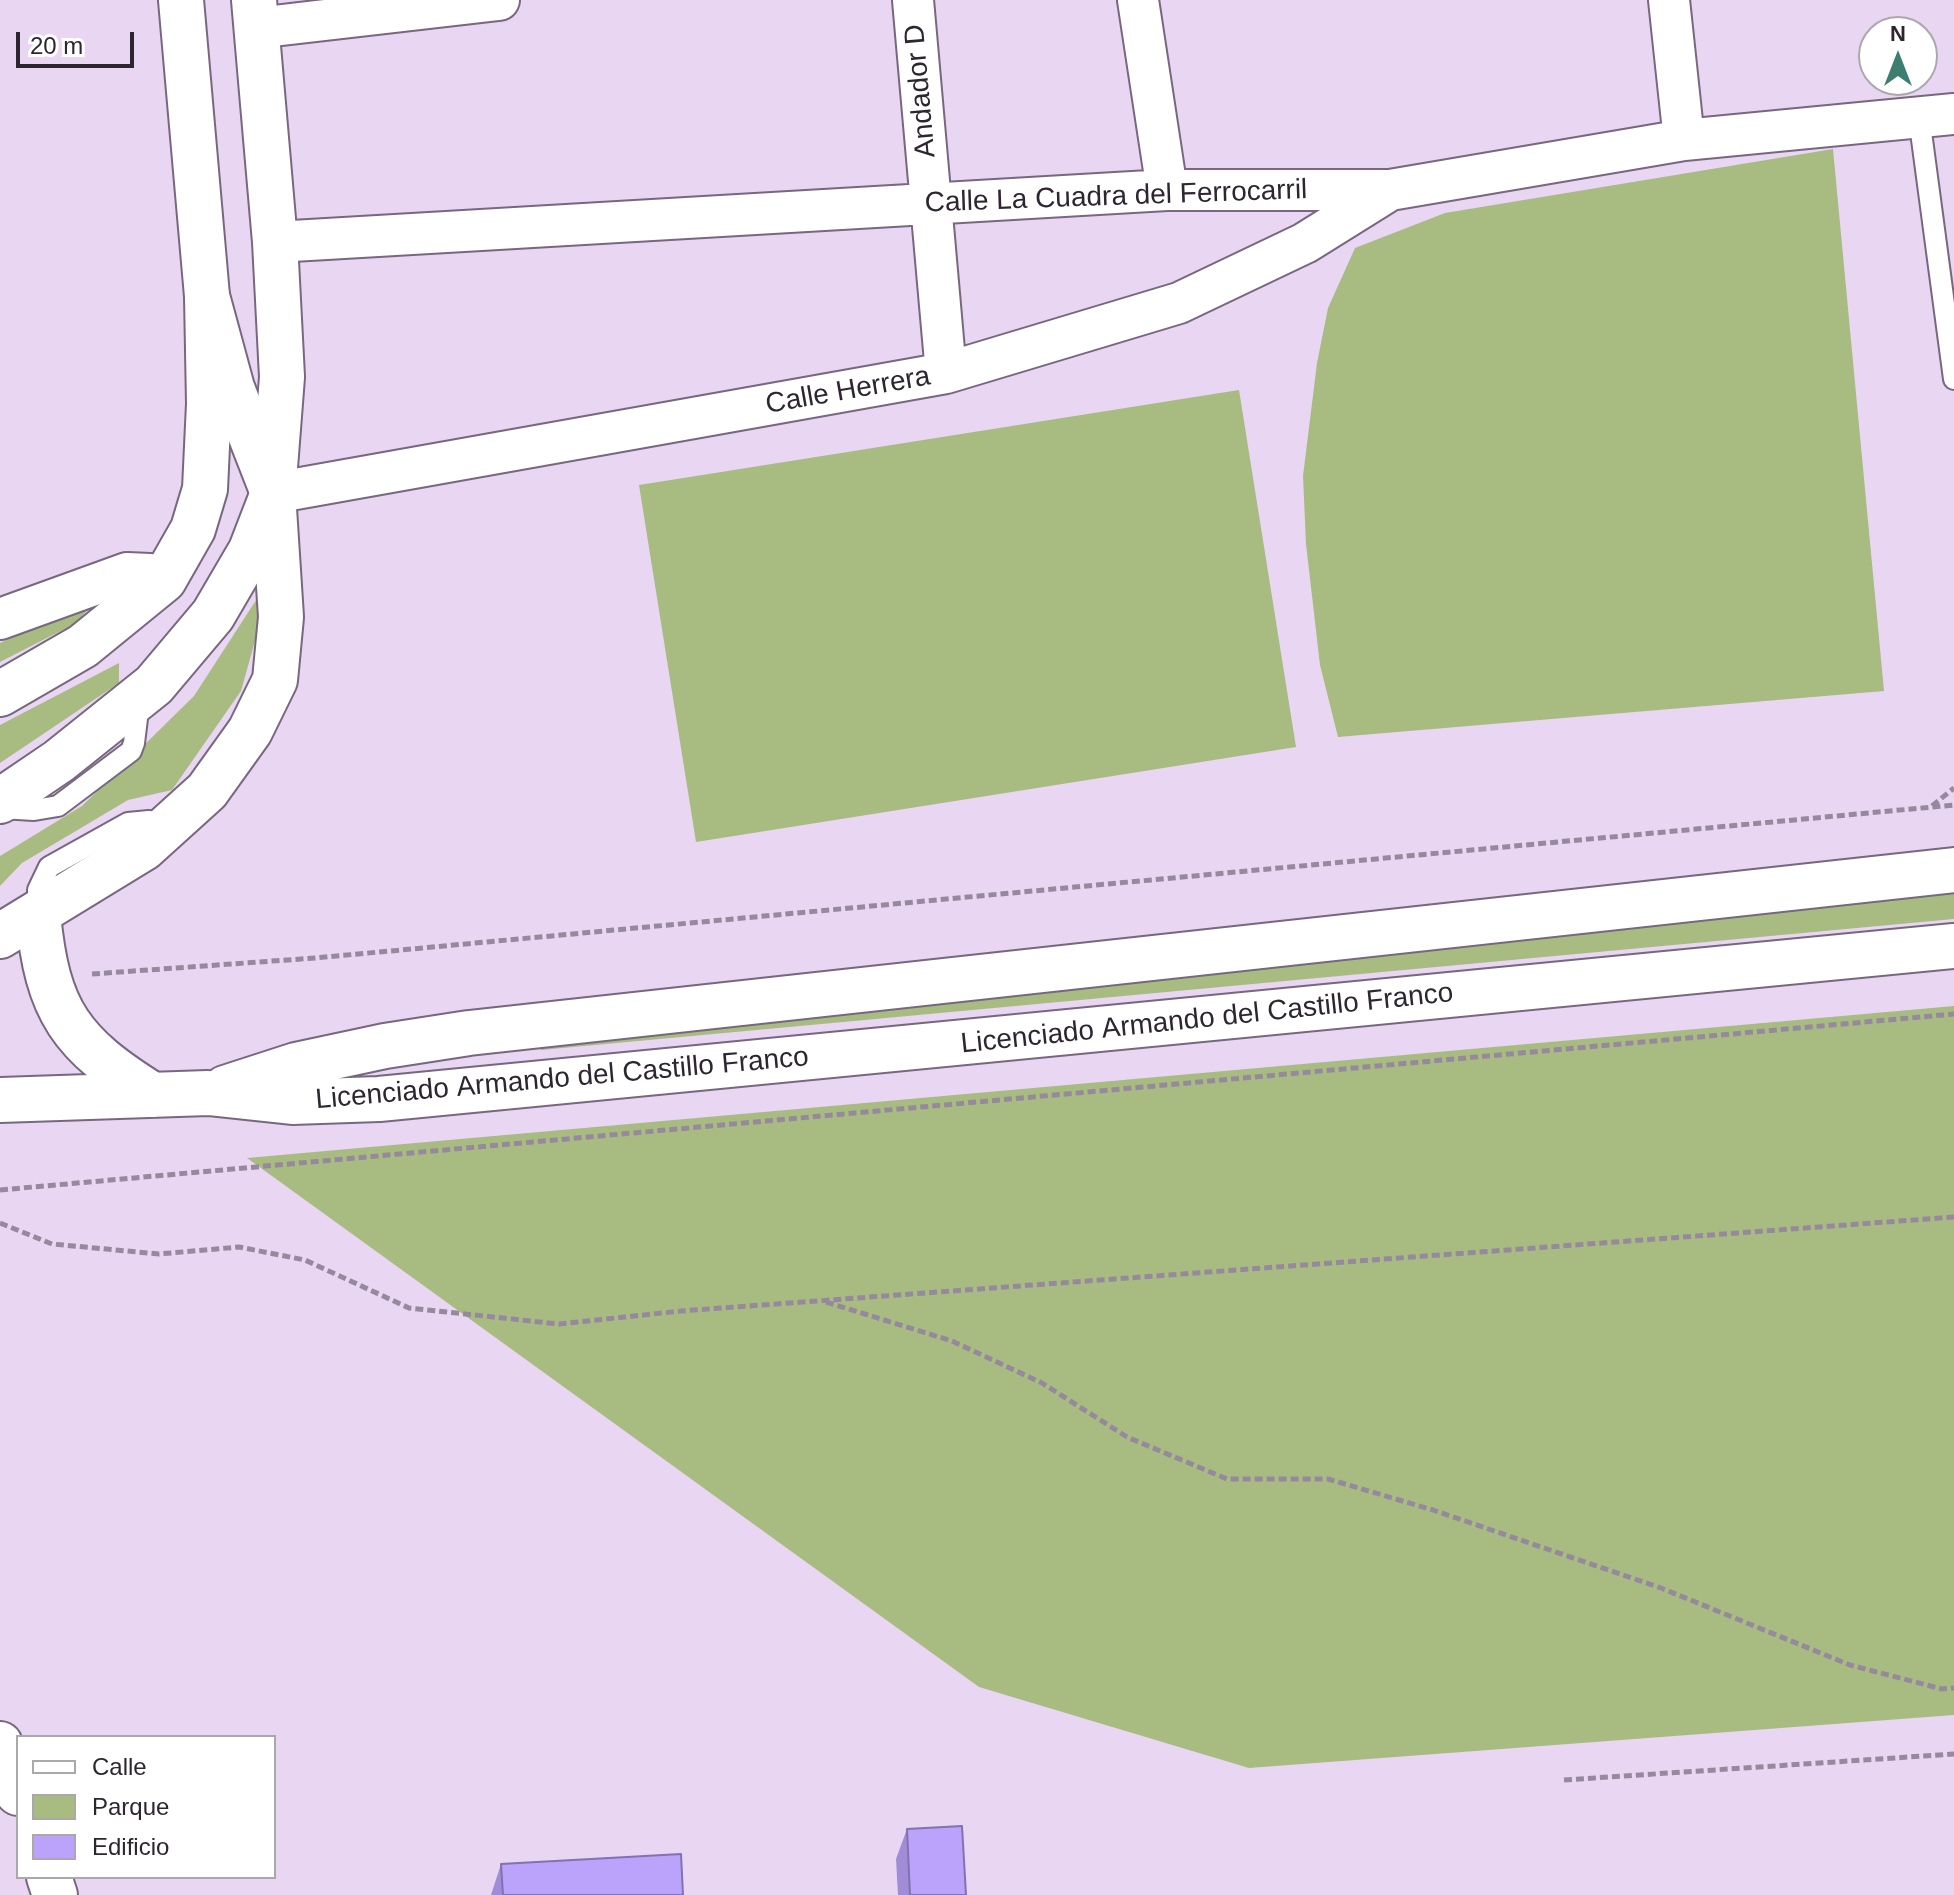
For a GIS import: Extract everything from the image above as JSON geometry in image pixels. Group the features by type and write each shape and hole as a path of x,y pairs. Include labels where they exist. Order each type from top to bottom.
{"main road":[{"path":"0,694 83,646 164,580 193,529 205,489 209,404 207,296 181,0"},
{"path":"0,936 144,848 207,791 250,731 275,680 281,617 273,493 282,377 275,242 255,14"},
{"path":"0,801 59,761 154,685 213,615 251,550 273,493 232,388 207,296"},
{"name":"Licenciado Armando del Castillo Franco","path":"208,1093 296,1065 385,1046 469,1033 1954,870"},
{"path":"38,914 47,977 68,1022 87,1048 111,1069 153,1095"},
{"name":"Licenciado Armando del Castillo Franco","path":"208,1093 292,1102 379,1099 1954,946"},
{"path":"0,1100 208,1093"},
{"path":"0,1744 16,1788"}],"street":[{"path":"255,14 499,0"},
{"name":"Andador D","path":"913,0 946,373"},
{"path":"1138,0 1167,190"},
{"path":"1669,0 1684,140"},
{"name":"Calle La Cuadra del Ferrocarril","path":"275,242 1167,190 1390,190 1684,140 1936,115"},
{"name":"Calle Herrera","path":"273,493 946,373 1179,303 1305,243 1390,190"},
{"path":"0,619 127,573 150,574 164,580"}],"lane":[{"path":"1936,115 1954,379"},
{"path":"0,808 34,810 58,806 131,751 140,696"}],"path":[{"path":"1931,807 1954,788"},
{"path":"47,977 331,956 1954,805"},
{"path":"0,1190 1954,1014"},
{"path":"0,1223 52,1244 159,1254 239,1247 305,1260 409,1308 559,1324 822,1300 1954,1217"},
{"path":"822,1300 952,1341 1042,1383 1127,1437 1227,1479 1328,1479 1433,1510 1661,1588 1850,1665 1942,1689 1954,1688"},
{"path":"1564,1780 1954,1754"}],"green space":[{"path":"1833,149 1884,691 1338,737 1320,665 1306,544 1303,476 1317,363 1328,308 1355,248 1445,213"},
{"path":"1239,390 1296,747 696,842 639,485"},
{"path":"260,594 260,623 241,691 172,790 128,800 22,863 0,886 0,856 82,806 194,696"},
{"path":"98,598 76,623 0,662 0,643"},
{"path":"119,663 119,683 0,763 0,725"},
{"path":"1954,892 1954,919 541,1050 538,1037"},
{"path":"1954,1006 1954,1715 1249,1768 979,1687 247,1158"}],"building":[{"path":"962,1826 966,1895 910,1895 907,1829"},
{"path":"681,1854 683,1895 503,1895 501,1864"}]}
